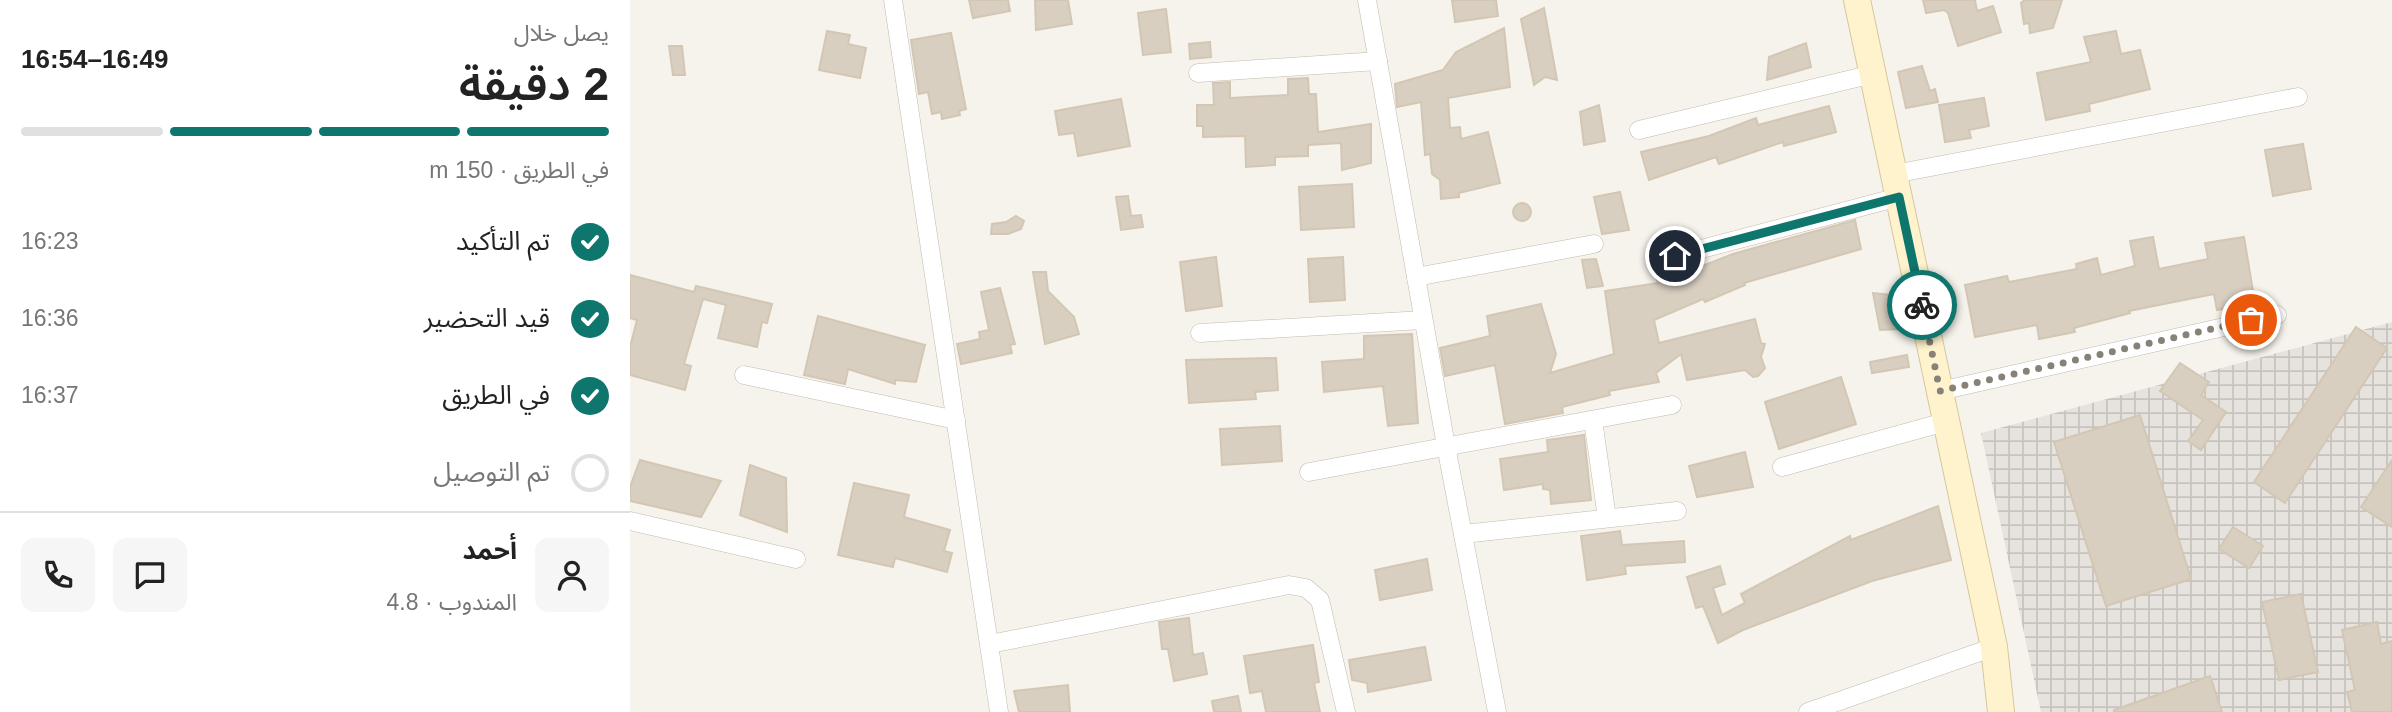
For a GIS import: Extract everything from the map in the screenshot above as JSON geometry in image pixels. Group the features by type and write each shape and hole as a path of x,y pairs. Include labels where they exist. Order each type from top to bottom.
{"street":[{"path":"893,0 999,712"},
{"path":"1367,0 1446,446 1497,712"},
{"path":"1857,0 1994,647 2001,712"},
{"path":"1198,73 1378,61"},
{"path":"1639,130 1872,74"},
{"path":"1675,256 1896,185 2298,97"},
{"path":"1416,277 1594,244"},
{"path":"1940,391 2277,314"},
{"path":"1200,333 1423,320"},
{"path":"744,375 956,420"},
{"path":"1308,472 1672,405"},
{"path":"1593,420 1607,518"},
{"path":"1782,467 1945,422"},
{"path":"1463,534 1677,511"},
{"path":"630,521 796,559"},
{"path":"990,644 1289,585 1306,588 1320,600 1346,712"},
{"path":"1808,712 1994,647"}],"shaded area":[{"path":"2392,322 2392,712 2041,712 1981,433"}],"building":[{"path":"969,0 1008,0 1010,11 973,18"},
{"path":"1035,0 1068,0 1072,24 1036,30"},
{"path":"1452,0 1496,0 1498,16 1455,22"},
{"path":"1923,0 1975,0 1977,11 1993,6 2001,32 1958,46 1948,13 1944,10 1926,13"},
{"path":"2025,0 2062,0 2053,28 2030,33 2029,23 2024,24 2021,3"},
{"path":"1544,8 1557,80 1545,77 1534,85 1521,19"},
{"path":"1166,9 1171,52 1143,55 1138,13"},
{"path":"1504,28 1510,87 1448,98 1450,128 1460,127 1461,139 1488,132 1500,183 1459,193 1459,197 1441,199 1440,180 1432,174 1430,154 1425,155 1421,102 1397,107 1395,84 1443,70 1456,52"},
{"path":"827,31 850,35 848,44 866,48 860,78 819,70"},
{"path":"2116,31 2121,54 2140,50 2150,89 2089,104 2090,111 2046,120 2037,73 2091,62 2084,37"},
{"path":"951,33 966,109 959,111 960,115 942,119 941,112 932,114 928,92 919,94 911,40"},
{"path":"1210,42 1211,57 1190,59 1189,44"},
{"path":"1806,43 1811,67 1767,80 1769,57"},
{"path":"669,46 682,46 685,75 673,75"},
{"path":"1922,66 1930,91 1935,89 1938,102 1906,108 1898,72"},
{"path":"1308,78 1309,94 1316,94 1318,132 1371,124 1371,163 1342,170 1341,143 1308,145 1308,156 1275,157 1275,165 1246,167 1245,136 1203,137 1203,126 1197,126 1197,105 1214,105 1213,83 1230,82 1230,98 1288,95 1288,79"},
{"path":"1984,98 1989,126 1969,130 1971,138 1945,142 1939,105"},
{"path":"1121,99 1130,146 1078,156 1074,133 1059,135 1055,111"},
{"path":"1599,105 1605,141 1584,145 1580,112"},
{"path":"1829,106 1836,132 1784,146 1783,142 1719,164 1716,157 1649,180 1641,152 1709,136 1756,118 1758,125"},
{"path":"2303,144 2311,189 2273,196 2265,150"},
{"path":"1352,184 1354,227 1301,230 1299,187"},
{"path":"1620,192 1629,230 1602,234 1594,197"},
{"path":"1128,196 1131,216 1141,215 1143,227 1121,230 1116,197"},
{"path":"1518,203 1526,203 1531,212 1529,219 1518,221 1513,216 1513,208"},
{"path":"1016,216 1024,221 1021,229 1008,234 991,234 992,224 1006,222"},
{"path":"1855,220 1861,249 1744,283 1745,285 1705,302 1703,299 1654,320 1659,343 1755,319 1761,343 1765,344 1761,357 1765,368 1758,376 1753,377 1745,370 1687,380 1681,354 1656,373 1659,382 1609,391 1610,395 1562,407 1563,413 1505,424 1495,365 1445,376 1440,348 1490,336 1487,316 1541,304 1556,354 1550,373 1614,354 1605,291 1658,283 1656,276 1686,269 1687,272 1733,254"},
{"path":"2153,237 2159,269 2208,259 2205,243 2244,237 2255,303 2217,310 2214,294 2129,311 2130,313 2074,328 2075,332 2039,339 2037,325 1975,337 1965,285 2007,276 2009,282 2077,269 2076,264 2097,258 2101,275 2135,266 2130,241"},
{"path":"1216,257 1222,306 1186,311 1180,262"},
{"path":"1343,257 1345,300 1310,302 1308,259"},
{"path":"1596,259 1603,286 1587,288 1582,260"},
{"path":"1033,272 1046,272 1048,291 1074,317 1079,334 1045,344"},
{"path":"630,275 694,292 696,286 772,304 767,323 762,322 757,347 718,338 726,305 703,299 684,364 691,366 685,390 630,375 630,347 637,320 630,318"},
{"path":"1000,288 1015,344 1010,345 1012,353 961,364 957,344 980,339 979,332 989,330 981,292"},
{"path":"1873,293 1891,295 1899,311 1902,329 1880,330"},
{"path":"818,316 925,345 916,382 895,380 895,384 848,369 845,384 804,375"},
{"path":"2356,327 2387,348 2285,503 2254,482"},
{"path":"1412,334 1418,423 1388,426 1383,386 1324,392 1322,362 1364,359 1364,336"},
{"path":"1907,355 1909,367 1872,373 1870,362"},
{"path":"1276,358 1278,390 1255,392 1256,399 1189,403 1186,360"},
{"path":"2180,363 2209,382 2201,395 2226,412 2201,450 2188,441 2203,420 2160,391"},
{"path":"1841,377 1856,424 1779,449 1765,402"},
{"path":"2140,415 2191,579 2106,606 2054,442"},
{"path":"1280,426 1282,461 1222,465 1220,429"},
{"path":"1584,435 1591,500 1551,504 1550,490 1543,489 1543,484 1504,490 1500,459 1548,452 1547,440"},
{"path":"1745,452 1753,487 1697,497 1689,466"},
{"path":"640,460 721,481 701,517 630,501 630,487"},
{"path":"2392,460 2392,527 2361,507"},
{"path":"750,465 786,478 787,532 740,515"},
{"path":"854,483 909,495 904,517 950,530 944,551 952,553 947,572 895,558 893,567 838,555"},
{"path":"1938,506 1951,560 1872,581 1743,630 1718,643 1703,606 1696,608 1687,577 1720,566 1725,584 1713,588 1722,615 1745,603 1741,594 1850,536 1851,540"},
{"path":"2233,527 2263,546 2249,568 2219,549"},
{"path":"1620,531 1622,545 1684,541 1685,562 1625,566 1626,574 1587,580 1581,536"},
{"path":"1427,559 1432,590 1380,600 1375,570"},
{"path":"2301,594 2318,672 2279,680 2262,602"},
{"path":"1189,618 1193,655 1203,653 1207,674 1174,681 1168,649 1162,649 1159,622"},
{"path":"2377,622 2381,644 2392,641 2392,712 2352,712 2347,692 2355,690 2342,630"},
{"path":"1313,645 1319,682 1314,683 1320,712 1266,712 1262,691 1250,693 1244,656"},
{"path":"1425,647 1431,680 1368,692 1367,683 1352,680 1349,660"},
{"path":"2210,676 2222,712 2114,712 2114,710"},
{"path":"1068,685 1070,712 1019,712 1014,691"},
{"path":"1238,696 1241,712 1214,712 1212,701"}],"way so far":[{"path":"1922,305 1940,391 2251,320"}],"route":[{"path":"1675,256 1899,197 1922,305"}]}
